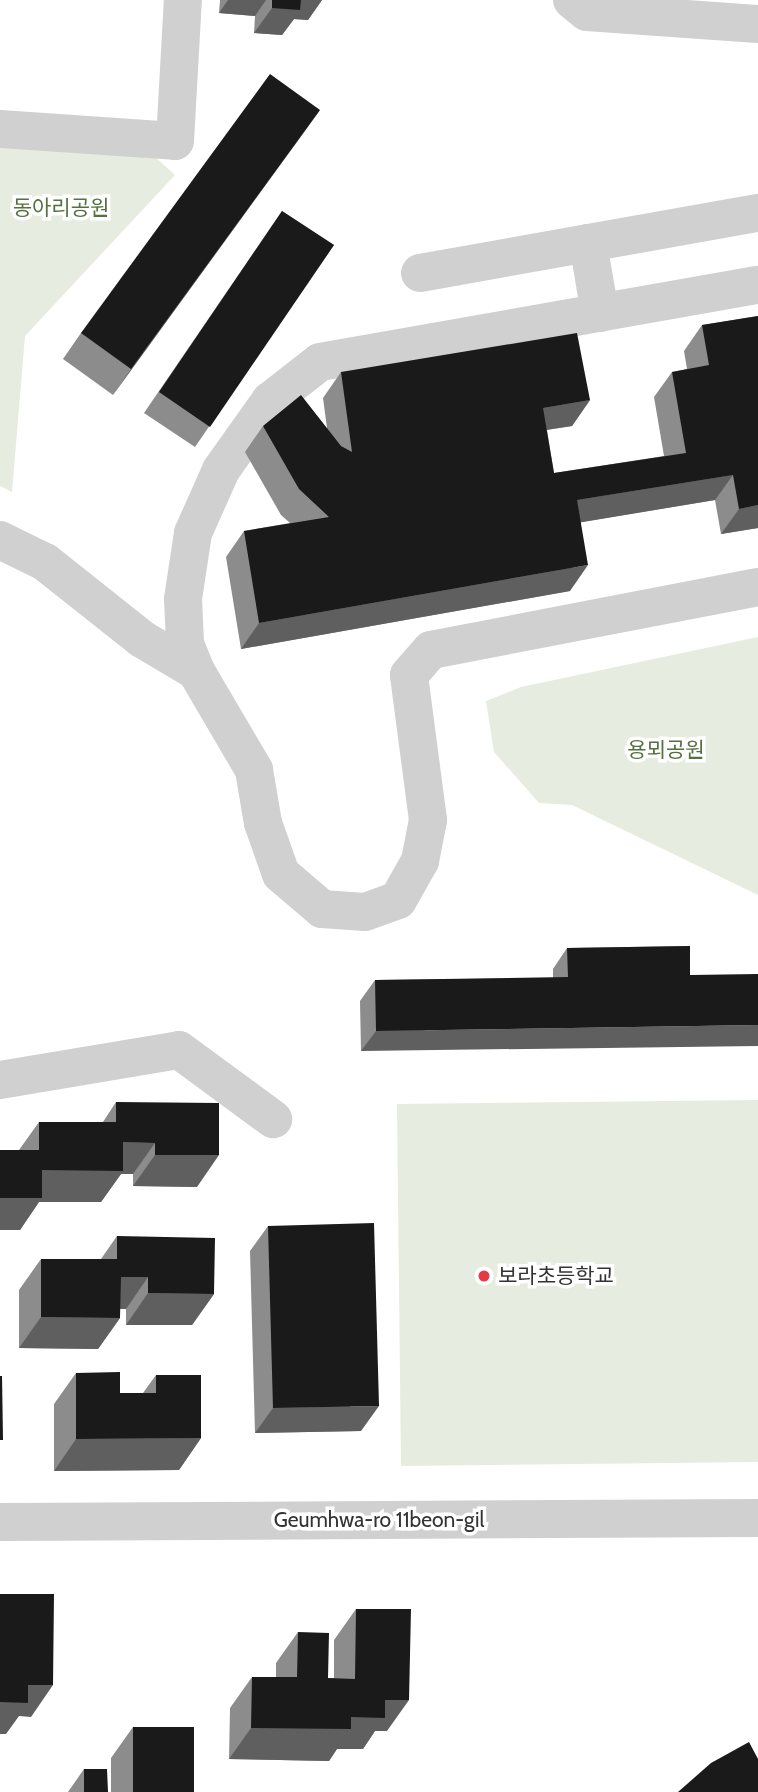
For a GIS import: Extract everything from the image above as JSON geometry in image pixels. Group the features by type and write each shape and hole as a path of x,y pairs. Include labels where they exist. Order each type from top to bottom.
{"street":[{"path":"0,129 175,141 183,0"},
{"path":"572,0 587,12 758,24"},
{"path":"420,273 758,213"},
{"path":"588,243 600,313"},
{"path":"758,285 320,362 270,401 221,470 193,533 183,599 185,644 196,671 254,770 263,823 281,874 322,909 365,912 398,900 420,861 428,820 409,675 431,650 758,587"},
{"path":"0,540 45,562 142,639 196,671"},
{"path":"0,1080 179,1050 273,1119"},
{"name":"Geumhwa-ro 11beon-gil","path":"0,1522 758,1518"}],"green space":[{"name":"동아리공원","path":"0,144 154,156 175,175 25,336 12,492 0,486"},
{"name":"용뫼공원","path":"758,637 758,895 572,805 539,803 494,752 486,701 521,687"},
{"path":"758,1100 758,1462 401,1466 397,1104"}],"building":[{"path":"272,0 301,0 300,10 272,8"},
{"path":"270,74 320,110 131,369 81,333"},
{"path":"282,211 334,245 210,427 159,392"},
{"path":"758,316 758,505 739,509 733,475 577,500 588,565 259,623 244,531 329,517 299,489 263,426 301,395 341,446 352,452 341,372 577,333 590,400 543,408 554,473 686,453 672,372 709,365 702,325"},
{"path":"690,946 690,975 758,974 758,1025 376,1031 375,980 568,977 567,948"},
{"path":"116,1102 219,1103 219,1155 155,1155 155,1143 123,1142 123,1171 42,1170 42,1198 0,1198 0,1150 39,1150 39,1122 116,1122"},
{"path":"374,1223 379,1406 273,1408 268,1226"},
{"path":"117,1236 215,1238 214,1294 148,1293 148,1277 121,1277 120,1318 41,1317 41,1259 117,1259"},
{"path":"120,1372 120,1393 156,1393 156,1375 201,1375 201,1438 76,1439 76,1373"},
{"path":"2,1376 3,1440 0,1440"},
{"path":"0,1594 54,1594 53,1685 28,1685 28,1703 0,1702"},
{"path":"356,1609 411,1609 409,1700 385,1700 385,1718 351,1717 351,1729 251,1728 252,1677 297,1677 298,1632 329,1633 328,1678 355,1679"},
{"path":"133,1727 194,1727 194,1792 133,1792"},
{"path":"749,1742 758,1759 758,1792 678,1792 711,1763"},
{"path":"84,1769 107,1769 108,1792 84,1792"}],"place":[{"name":"보라초등학교","path":"484,1276"}]}
